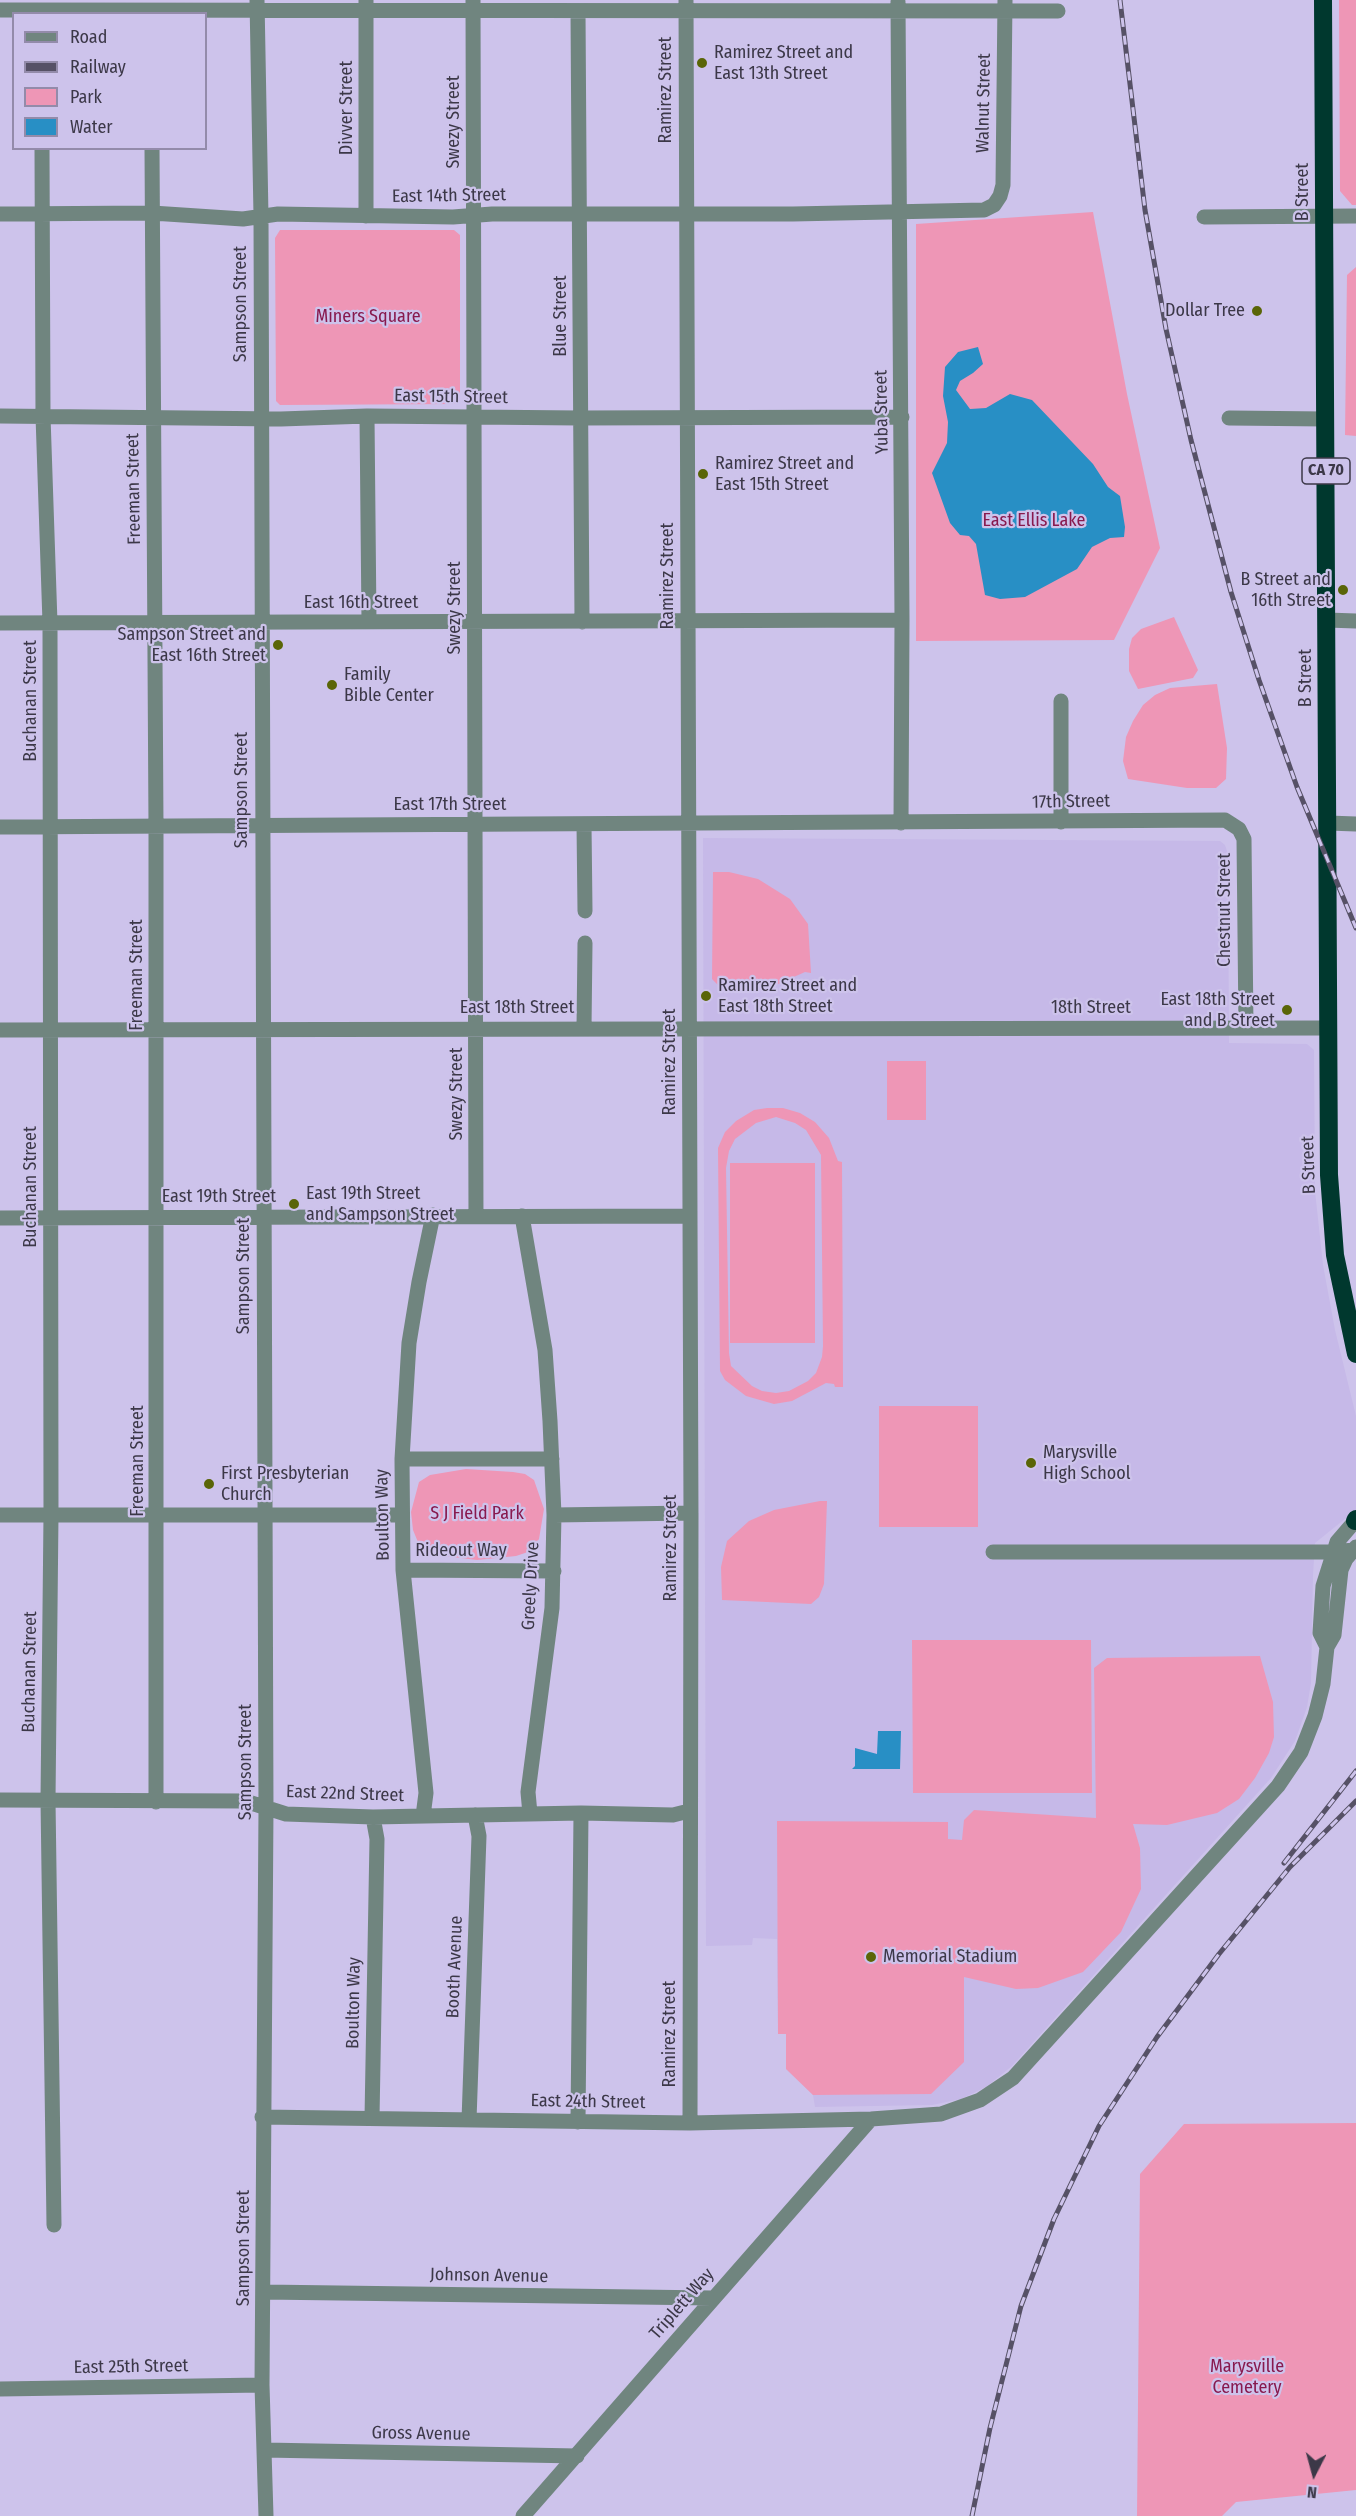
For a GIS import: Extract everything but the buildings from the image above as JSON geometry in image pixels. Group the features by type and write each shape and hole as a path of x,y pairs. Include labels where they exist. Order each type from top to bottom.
{"highway":[{"name":"B Street","path":"1323,0 1329,1166 1333,1232 1340,1287 1356,1354"}],"street":[{"path":"0,10 257,5 473,5 578,11 686,5 898,5 1005,6 1058,10"},
{"name":"Sampson Street","path":"257,5 261,216 261,825 266,1808 262,2117 264,2292 262,2385 266,2516"},
{"name":"Divver Street","path":"366,5 366,216"},
{"name":"Swezy Street","path":"473,5 476,1216"},
{"name":"Ramirez Street","path":"686,5 691,1513 690,2123"},
{"name":"Yuba Street","path":"898,5 902,417 901,824"},
{"name":"Walnut Street","path":"994,205 1003,185 1005,6"},
{"name":"Blue Street","path":"578,11 582,622"},
{"name":"Buchanan Street","path":"42,150 43,416 50,623 51,1515 48,1800 54,2225"},
{"name":"Freeman Street","path":"152,150 157,1029 156,1802"},
{"name":"East 14th Street","path":"0,213 152,213 243,219 278,214 474,216 899,213 971,211 994,205"},
{"path":"1204,217 1356,216"},
{"name":"East 15th Street","path":"0,416 261,419 367,416 902,417"},
{"path":"367,416 369,622"},
{"path":"1229,418 1326,419"},
{"name":"East 16th Street","path":"0,623 902,620"},
{"path":"1327,620 1356,621"},
{"path":"1061,701 1061,822"},
{"name":"17th Street","path":"901,824 1225,820 1239,829"},
{"path":"1328,823 1356,824"},
{"path":"584,824 585,910"},
{"name":"East 17th Street","path":"0,826 901,824"},
{"name":"Chestnut Street","path":"1239,829 1244,839 1245,850 1245,1028"},
{"path":"584,1028 585,943"},
{"name":"18th Street","path":"1034,1027 1328,1028"},
{"name":"East 18th Street","path":"0,1030 1034,1027"},
{"name":"Boulton Way","path":"423,1816 426,1793 403,1570 401,1515 402,1459 410,1344 416,1300 433,1215"},
{"name":"Greely Drive","path":"522,1216 541,1320 548,1393 554,1515 552,1608 528,1792 530,1814"},
{"name":"East 19th Street","path":"0,1218 690,1216"},
{"path":"402,1459 552,1459"},
{"path":"554,1515 691,1513"},
{"path":"0,1515 401,1515"},
{"path":"1327,1647 1320,1633 1321,1599 1326,1573 1333,1552 1345,1531 1356,1520"},
{"path":"993,1552 1333,1552 1355,1549"},
{"path":"1327,1647 1334,1635 1341,1570 1355,1549"},
{"name":"Rideout Way","path":"403,1570 554,1570"},
{"name":"East 24th Street","path":"262,2117 690,2123 871,2119 941,2114 980,2100 1013,2078 1278,1786 1309,1734 1323,1684 1327,1647"},
{"name":"East 22nd Street","path":"0,1800 245,1801 286,1814 373,1817 581,1813 673,1815 689,1811"},
{"path":"578,2122 581,1813"},
{"name":"Booth Avenue","path":"469,2120 479,1836 475,1815"},
{"name":"Boulton Way","path":"372,2118 377,1839 373,1817"},
{"name":"Triplett Way","path":"523,2516 871,2119"},
{"name":"Johnson Avenue","path":"264,2292 712,2298"},
{"name":"East 25th Street","path":"0,2389 262,2385"},
{"name":"Gross Avenue","path":"265,2450 577,2456"}],"shaded area":[{"name":"Marysville High School","path":"703,838 1220,841 1225,845 1228,854 1229,1043 1307,1044 1314,1050 1315,1191 1323,1265 1335,1330 1356,1416 1356,1510 1315,1543 1311,1683 1307,1707 1295,1741 1271,1778 1012,2066 986,2087 961,2099 932,2105 815,2107 813,2095 786,2069 786,2034 778,2034 777,1939 753,1938 752,1945 706,1946"}],"green space":[{"path":"1339,0 1356,0 1356,205 1352,205 1340,191"},
{"name":"East Ellis Lake","path":"1093,212 1127,394 1160,548 1114,640 916,641 916,224"},
{"name":"Miners Square","path":"280,230 454,230 460,235 460,399 455,404 280,405 276,401 275,238"},
{"path":"1356,267 1356,436 1345,435 1347,275"},
{"path":"1174,617 1198,670 1193,678 1138,689 1129,671 1129,649 1132,638 1141,629"},
{"path":"1217,684 1227,748 1226,779 1216,788 1187,788 1128,779 1123,761 1126,737 1143,705 1155,695 1170,688"},
{"path":"713,872 729,872 758,879 790,899 808,924 811,973 805,972 778,984 719,986 712,979"},
{"path":"887,1061 926,1061 926,1120 887,1120"},
{"path":"783,1108 800,1113 815,1122 829,1138 838,1161 842,1162 843,1387 835,1387 834,1384 826,1383 792,1401 774,1404 746,1396 725,1380 720,1371 718,1148 725,1132 736,1121 754,1110","holes":["776,1117 795,1123 806,1130 821,1155 823,1346 816,1373 808,1381 789,1391 776,1393 762,1391 752,1386 731,1366 726,1168 729,1151 735,1139 756,1123"]},
{"path":"730,1163 815,1163 815,1343 730,1343"},
{"path":"879,1406 978,1406 978,1527 879,1527"},
{"name":"S J Field Park","path":"466,1469 513,1472 525,1474 534,1480 544,1509 539,1539 531,1551 516,1556 477,1560 428,1554 420,1547 413,1530 411,1512 419,1482 430,1475"},
{"path":"827,1501 824,1584 819,1597 811,1604 722,1600 721,1567 727,1541 749,1521 774,1510"},
{"path":"912,1640 1091,1640 1092,1793 913,1793"},
{"path":"1260,1656 1273,1702 1274,1737 1269,1753 1255,1778 1239,1799 1217,1813 1167,1825 1133,1824 1140,1848 1141,1889 1121,1932 1083,1972 1038,1988 1016,1989 964,1977 964,2062 931,2094 813,2095 786,2069 786,2034 778,2034 777,1821 948,1822 948,1839 962,1840 964,1820 974,1810 1096,1818 1094,1668 1107,1658"},
{"name":"Marysville Cemetery","path":"1356,2123 1356,2490 1236,2502 1222,2516 1137,2516 1140,2174 1184,2124"}],"water":[{"path":"978,347 983,364 960,381 956,390 970,409 986,408 1010,394 1032,400 1093,464 1108,487 1120,496 1125,527 1124,537 1110,538 1092,547 1077,569 1025,597 1000,599 985,595 976,544 969,536 960,535 950,523 932,473 947,443 948,422 943,396 945,367 958,352"},
{"path":"878,1731 901,1731 900,1769 852,1769 855,1766 855,1748 877,1754"}],"railway":[{"path":"1120,0 1145,210 1166,329 1191,440 1231,592 1259,680 1297,787 1356,928"},
{"path":"1284,1863 1356,1771"},
{"path":"972,2516 990,2428 1021,2306 1054,2219 1099,2126 1157,2037 1219,1954 1290,1867 1356,1801"}],"place":[{"name":"Ramirez Street and East 13th Street","path":"702,63"},
{"name":"Dollar Tree","path":"1257,311"},
{"name":"Ramirez Street and East 15th Street","path":"703,474"},
{"name":"B Street and 16th Street","path":"1343,590"},
{"name":"Sampson Street and East 16th Street","path":"278,645"},
{"name":"Family Bible Center","path":"332,685"},
{"name":"Ramirez Street and East 18th Street","path":"706,996"},
{"name":"East 18th Street and B Street","path":"1287,1010"},
{"name":"East 19th Street and Sampson Street","path":"294,1204"},
{"name":"Marysville High School","path":"1031,1463"},
{"name":"First Presbyterian Church","path":"209,1484"},
{"name":"Memorial Stadium","path":"871,1957"}]}
